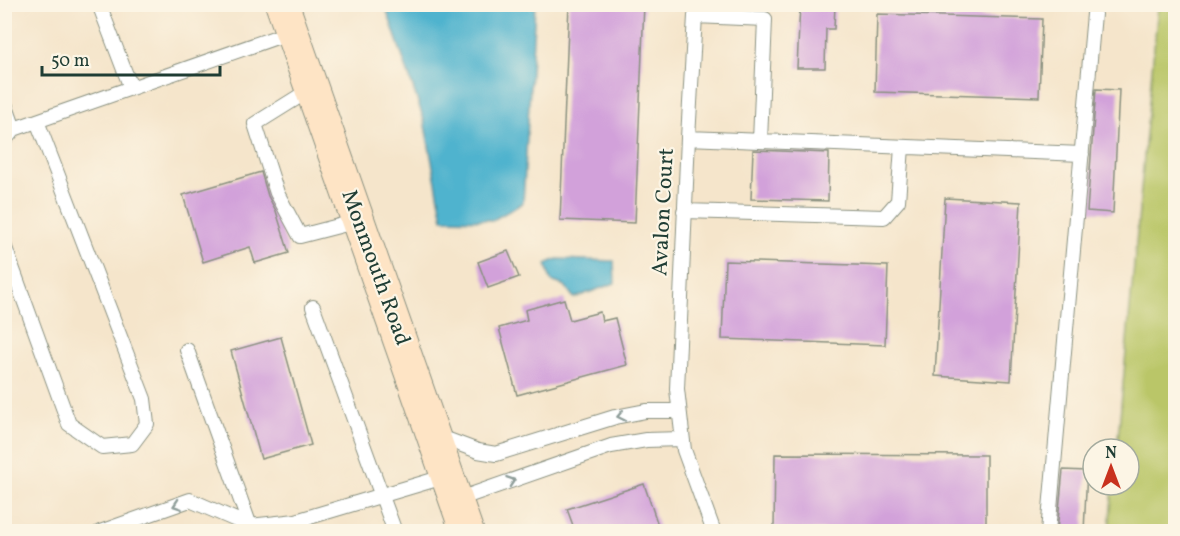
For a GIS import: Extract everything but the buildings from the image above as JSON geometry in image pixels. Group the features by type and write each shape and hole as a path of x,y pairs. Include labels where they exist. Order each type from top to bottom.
{"main road":[{"name":"Monmouth Road","path":"287,18 467,531"}],"lane":[{"path":"99,4 131,88"},
{"path":"1048,531 1094,14"},
{"path":"688,138 695,16 765,19 760,141"},
{"path":"4,141 14,129 131,88 287,18"},
{"path":"311,89 255,124 277,193 300,236 358,221"},
{"path":"4,101 14,129"},
{"path":"4,245 69,424 102,447 132,444 147,424 144,399 37,121"},
{"name":"Avalon Court","path":"714,531 684,450 676,390 688,138 1082,154"},
{"path":"684,211 884,217 898,201 902,147"},
{"path":"313,307 395,531"},
{"path":"187,350 250,529"},
{"path":"434,434 477,451 496,454 615,417 646,411 679,411"},
{"path":"100,531 190,500 250,529 297,526 382,496 452,488 611,446 646,440 682,440"}],"green space":[{"path":"1158,5 1176,5 1175,531 1109,531 1112,497 1141,497 1141,437 1118,437"}],"water":[{"path":"385,5 535,6 523,203 493,220 443,219 424,120"},
{"path":"557,259 614,261 615,283 574,298 565,286 551,281 546,264"}]}
